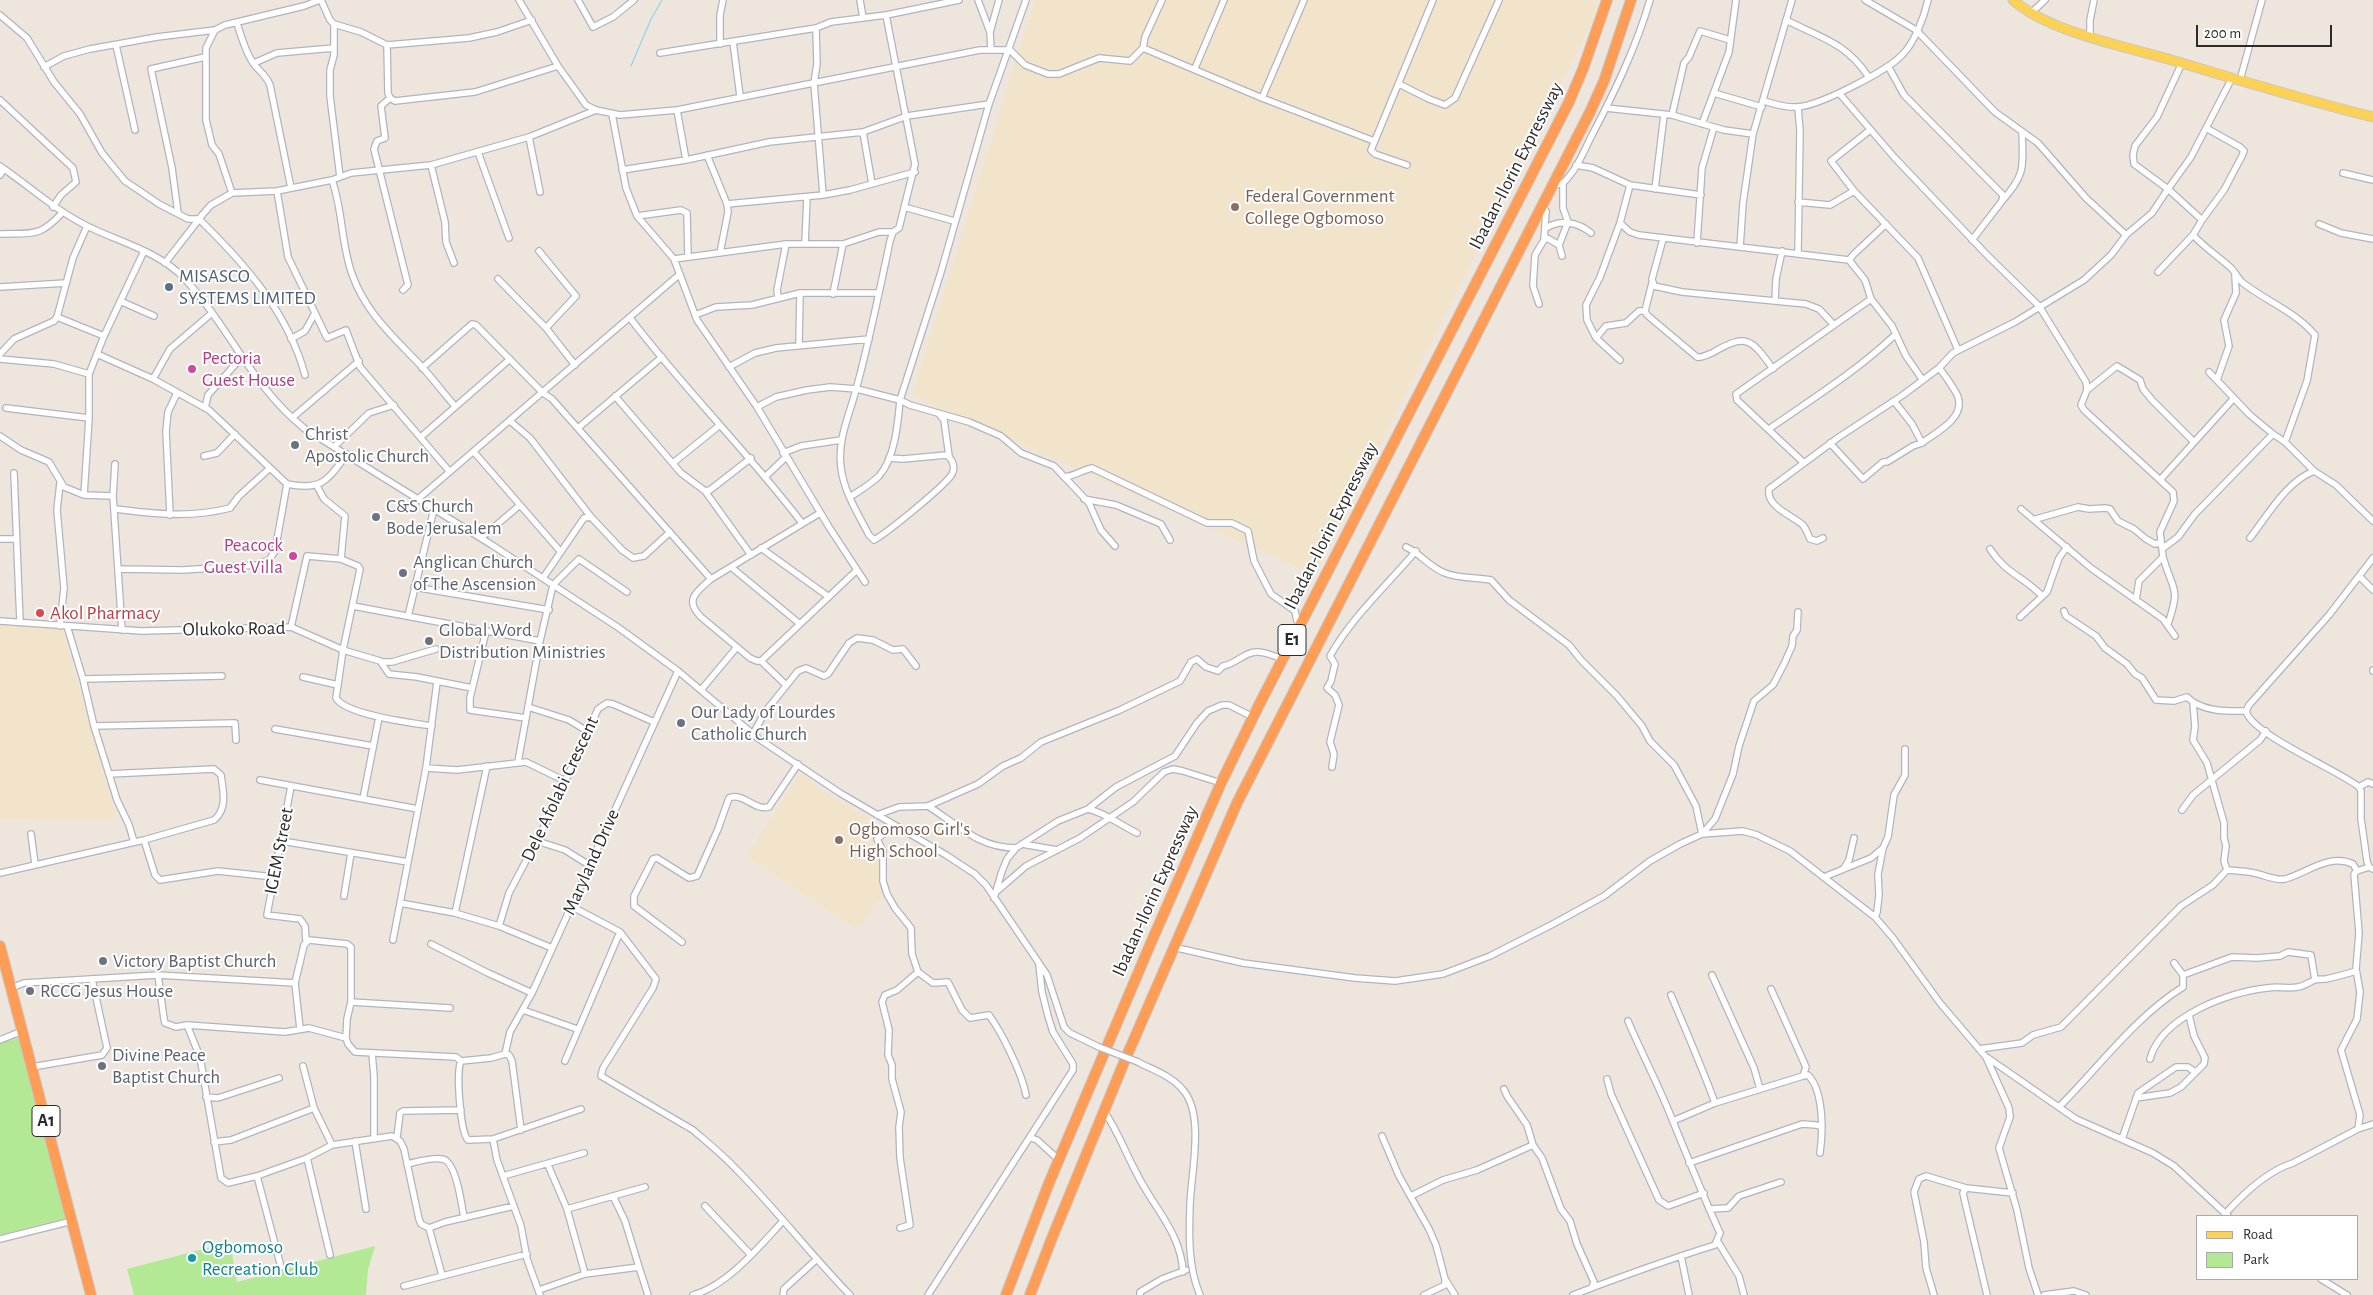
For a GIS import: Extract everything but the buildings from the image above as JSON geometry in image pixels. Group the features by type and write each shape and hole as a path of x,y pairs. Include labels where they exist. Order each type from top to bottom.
{"highway":[{"name":"Ibadan-Ilorin Expressway","path":"1006,1295 1059,1160 1221,783 1282,659 1569,102 1583,70 1607,0"},
{"name":"Ibadan-Ilorin Expressway","path":"1030,1295 1173,947 1237,803 1280,715 1604,81 1631,0"},
{"name":"A1","path":"0,946 91,1295"}],"main road":[{"path":"2013,0 2031,13 2090,36 2373,117"}],"street":[{"path":"44,67 64,56 157,37 215,30 303,3 321,0 330,20 334,24 361,32 386,45 470,38 497,32 532,20"},
{"path":"578,0 593,27 613,17 634,0"},
{"path":"720,44 720,15 723,0"},
{"path":"860,0 863,18"},
{"path":"660,53 816,28 831,22 886,15 959,0"},
{"path":"978,0 990,32"},
{"path":"990,50 990,32 999,0"},
{"path":"850,498 879,476 889,458 900,400 936,290 954,221 989,104 1010,50 1026,0"},
{"path":"520,1 558,66 586,105 612,114 677,110 898,65 990,50 1010,50 1025,65 1048,74 1059,74 1099,58 1130,61 1144,48 1145,37 1162,0"},
{"path":"1195,68 1224,0"},
{"path":"1262,98 1304,0"},
{"path":"1407,165 1372,153 1374,140 1399,84 1432,0"},
{"path":"1399,84 1445,105 1450,103 1455,98 1499,0"},
{"path":"1562,256 1559,245 1568,222 1563,208 1563,183 1576,165 1606,108 1638,36 1650,0"},
{"path":"1702,124 1725,65 1736,0"},
{"path":"1740,247 1743,203 1753,134 1792,0"},
{"path":"1865,0 1916,30 1996,112 2038,143 2086,198 2126,235"},
{"path":"1714,93 1763,104 1798,107 1809,105 1839,93 1888,66 1907,49 1928,0"},
{"path":"2031,13 2044,0"},
{"path":"2090,36 2090,20 2094,0"},
{"path":"1823,538 1817,541 1810,539 1802,524 1773,503 1769,496 1769,489 1830,443 1894,401 1939,368 1958,350 2015,322 2084,280 2111,255 2126,235 2152,213 2191,157 2236,79 2262,0"},
{"path":"674,259 786,244 843,244 879,232 893,232 899,228 915,172 898,65 886,15"},
{"path":"1,17 27,38 44,67 80,114 102,153 118,174 125,181 159,204 188,219 199,219 240,260 268,297 292,339 305,375"},
{"path":"1786,20 1846,50 1858,61 1868,76"},
{"path":"236,23 245,47 254,63 266,76 272,90 291,188"},
{"path":"334,24 330,96 340,178"},
{"path":"816,28 817,64 814,83 823,195"},
{"path":"215,30 206,48 205,57 207,72 206,120 212,145 219,154 232,193"},
{"path":"1672,116 1684,64 1690,57 1700,31 1730,40"},
{"path":"733,42 740,96"},
{"path":"116,45 136,130"},
{"path":"386,45 388,92 390,98 395,101 475,92 558,66"},
{"path":"254,63 277,53 334,48"},
{"path":"1144,48 1262,98 1374,140"},
{"path":"178,213 172,168 151,69 205,57"},
{"path":"2182,63 2157,117 2135,146 2134,164 2168,189 2202,220"},
{"path":"1888,66 1904,94 2003,195 2002,201"},
{"path":"1839,93 1870,130 1972,240 2039,306 2086,382 2087,390 2081,406 2173,492 2174,501 2160,532 2162,557 2176,593 2176,604 2168,624"},
{"path":"390,98 381,106 385,138 377,141 375,144 378,170 389,203 408,285 403,290"},
{"path":"0,100 73,168 76,182 61,195 53,207"},
{"path":"622,170 818,135 863,132 907,116 989,104"},
{"path":"1798,107 1800,131 1798,253"},
{"path":"1606,108 1672,116 1714,127 1753,134"},
{"path":"165,263 211,205 232,193 277,191 332,180 351,173 431,165 529,137 596,110"},
{"path":"677,110 686,160"},
{"path":"612,114 622,170 631,204 637,216 674,259 695,315 757,407 820,513 865,582"},
{"path":"1656,189 1664,115"},
{"path":"1697,243 1702,168 1714,127"},
{"path":"2158,272 2193,235 2224,190 2244,151 2206,128"},
{"path":"1870,130 1831,161 1854,191 1918,258 1958,350"},
{"path":"863,132 872,184"},
{"path":"1972,240 2016,185 2021,176 2022,132"},
{"path":"529,137 540,192"},
{"path":"478,152 509,238"},
{"path":"707,155 727,204 728,212 720,253"},
{"path":"431,165 445,222 446,242 454,263"},
{"path":"1576,165 1593,168 1630,185 1701,195"},
{"path":"0,175 2,167 53,207 87,226 144,251 165,263 184,278 212,313 242,358 270,394 292,418 334,447 481,538 619,628 678,671 753,734 840,793 975,874 995,896 1018,936 1038,961 1047,976 1064,1027 1070,1033 1099,1047 1165,1075 1184,1090 1195,1112 1196,1134 1190,1206 1192,1267 1200,1295"},
{"path":"727,204 823,195 915,172"},
{"path":"2343,173 2373,180"},
{"path":"332,180 337,194 342,239 357,287 384,330 422,368 455,406"},
{"path":"1552,186 1563,183"},
{"path":"1620,360 1596,338 1587,320 1586,305 1600,276 1620,224 1630,185"},
{"path":"277,191 288,257 326,338 346,330 360,367 422,436 450,472"},
{"path":"1798,202 1830,205 1854,191"},
{"path":"805,244 804,216 807,197"},
{"path":"1539,304 1533,286 1535,255 1544,240 1546,228 1546,210 1541,206"},
{"path":"904,207 954,221"},
{"path":"637,216 681,210 687,213 688,256"},
{"path":"0,234 37,232 47,229 63,212"},
{"path":"1546,228 1551,224 1568,222 1591,233"},
{"path":"1620,224 1630,232 1663,239 1849,260 1865,280 1871,299 1892,326 1906,356 1922,379"},
{"path":"1849,260 1886,224"},
{"path":"2319,224 2341,233 2373,239"},
{"path":"0,354 14,339 54,321 57,317 73,258 87,226"},
{"path":"893,232 857,388 841,440 840,466 844,484 869,535 874,540 891,529 950,477 954,468 949,456 944,420 939,414"},
{"path":"2193,235 2207,250 2232,269 2242,283 2307,326 2315,336 2307,381 2285,442"},
{"path":"1544,240 1548,238 1559,245"},
{"path":"1645,311 1663,239"},
{"path":"778,297 777,290 786,244"},
{"path":"833,294 843,244"},
{"path":"539,250 576,296 546,328"},
{"path":"84,495 89,418 89,374 104,336 144,251"},
{"path":"1775,301 1776,279 1782,252"},
{"path":"2217,380 2229,346 2224,320 2237,285 2232,269"},
{"path":"418,499 680,274"},
{"path":"498,279 546,328 575,365"},
{"path":"1652,283 1657,287 1682,292 1806,304 1819,309 1834,325"},
{"path":"0,288 66,284"},
{"path":"695,315 716,307 752,305 800,293 879,293"},
{"path":"798,344 800,293"},
{"path":"1804,462 1736,397 1736,394 1871,299"},
{"path":"120,301 154,316"},
{"path":"1596,338 1606,326 1626,323 1639,310 1645,311 1697,357 1703,357 1727,343 1748,342 1755,345 1773,369"},
{"path":"153,379 170,349 212,313"},
{"path":"292,339 304,331 315,313"},
{"path":"57,317 104,336"},
{"path":"630,318 720,425 766,476 802,523"},
{"path":"422,368 474,324 578,428 711,579"},
{"path":"1769,429 1794,414 1848,375 1879,351 1896,334"},
{"path":"729,367 755,353 798,344 869,339"},
{"path":"97,354 153,379 205,408 286,484 302,487 317,486 328,479 346,454"},
{"path":"578,428 662,357"},
{"path":"205,408 208,395 242,358"},
{"path":"0,359 54,364 89,374"},
{"path":"422,436 510,359"},
{"path":"292,418 359,361"},
{"path":"2087,390 2117,366 2140,380 2143,389 2152,400 2193,441"},
{"path":"1830,443 1864,479 1883,462 1887,462 1913,446 1922,443 1954,419 1960,408 1957,394 1939,368"},
{"path":"2209,372 2273,434 2285,442 2314,472 2336,485 2373,521"},
{"path":"757,407 776,397 792,392 830,387 857,388 969,422 1001,436 1021,453 1054,466 1089,504 1101,530 1115,546"},
{"path":"170,515 166,431 168,412 177,393"},
{"path":"616,396 673,463 692,483 705,491 751,555"},
{"path":"2160,480 2193,441 2234,398"},
{"path":"1894,401 1912,424 1922,443"},
{"path":"334,447 369,413 394,405"},
{"path":"6,408 89,418"},
{"path":"510,421 534,443 591,518 622,550 634,558 644,556 670,532"},
{"path":"673,463 720,425"},
{"path":"204,456 217,453 234,434"},
{"path":"2036,520 2078,507 2089,509 2105,508 2110,510 2118,521 2161,546 2178,537 2195,514 2273,434"},
{"path":"0,436 21,450 45,460 53,468 64,487 84,495 113,496"},
{"path":"766,476 785,455 801,446 841,440"},
{"path":"474,452 560,551"},
{"path":"889,458 949,456"},
{"path":"705,491 710,490 750,458"},
{"path":"115,464 113,496 116,509 122,630"},
{"path":"116,509 170,515 230,508 239,496 270,468"},
{"path":"1064,477 1076,475 1092,468 1199,520 1207,523 1232,523 1248,531 1254,561 1271,594 1295,611 1297,622 1301,624"},
{"path":"2250,538 2284,494 2302,478 2314,472"},
{"path":"14,474 20,622"},
{"path":"60,483 57,510 64,588 64,626 83,680 94,726 109,774 134,842"},
{"path":"119,569 183,570 264,563 269,560 275,551 286,484"},
{"path":"317,486 324,499 345,516 341,559"},
{"path":"1082,498 1116,505 1161,524 1170,540"},
{"path":"481,538 520,505"},
{"path":"408,616 434,509"},
{"path":"2021,509 2092,568 2168,624 2175,636"},
{"path":"820,513 711,579 696,592 692,600 694,610 757,662 761,661 857,570"},
{"path":"543,578 580,522 584,518 591,518"},
{"path":"0,539 16,538"},
{"path":"1406,547 1416,551 1422,558 1445,573 1464,578 1491,580 1509,600 1568,645 1617,696 1642,726 1650,741 1674,765 1696,806 1702,834"},
{"path":"2020,617 2047,592 2059,558 2067,547"},
{"path":"761,548 829,597"},
{"path":"1990,548 2005,568 2030,583 2042,596"},
{"path":"1332,767 1334,754 1330,742 1339,705 1335,695 1327,688 1331,681 1335,664 1330,656 1339,640 1416,551"},
{"path":"291,627 304,559 308,556 341,559 358,566 360,569 343,650 336,698 345,707 379,717 432,726"},
{"path":"2136,600 2139,581 2162,557"},
{"path":"2358,1129 2360,1115 2355,1093 2341,1055 2345,1040 2357,1019 2360,992 2356,971 2359,928 2354,874 2357,871 2371,868 2361,820 2362,791 2359,787 2250,721 2246,711 2249,705 2330,615 2373,558"},
{"path":"518,762 540,641 549,610 553,585 579,559 627,592"},
{"path":"731,567 800,624"},
{"path":"2359,576 2373,590"},
{"path":"414,587 549,610"},
{"path":"353,606 540,641"},
{"path":"2064,611 2066,616 2096,636 2105,648 2142,678 2156,700 2174,701 2186,697 2203,708 2219,711 2246,711"},
{"path":"1173,947 1243,963 1355,978 1395,981 1443,974 1490,956 1553,924 1604,896 1650,861 1702,834 1715,819 1733,774 1740,741 1754,701 1773,685 1784,664 1792,646 1793,636 1797,630 1798,612"},
{"name":"Olukoko Road","path":"0,622 122,630 291,627 343,650 382,662"},
{"path":"486,631 472,688 470,710 526,718"},
{"path":"753,734 765,712 801,668 806,668 821,676 828,674 849,643 857,638 873,640 893,650 903,649 916,666"},
{"path":"701,690 737,647"},
{"path":"436,649 392,662 382,662 388,674 417,677 472,688"},
{"path":"877,815 899,807 928,806 985,780 1003,766 1021,758 1041,742 1116,712 1180,681 1191,662 1197,659 1206,667 1218,671 1223,666 1228,666 1249,653 1262,652 1282,659"},
{"path":"761,661 786,685"},
{"name":"Maryland Drive","path":"505,1054 510,1032 532,993 678,671"},
{"path":"83,680 222,676"},
{"path":"303,678 338,685"},
{"path":"393,940 426,768 437,682"},
{"path":"2193,702 2195,728 2193,740 2207,763 2224,823 2226,846 2224,861 2227,870"},
{"name":"Dele Afolabi Crescent","path":"499,926 509,893 537,841 598,709 607,703 654,722"},
{"path":"995,896 1007,859 1016,848 1058,822 1088,809 1116,787 1174,756 1208,711 1222,705 1229,705 1253,717"},
{"path":"528,707 569,720 587,731"},
{"path":"362,799 379,717"},
{"path":"94,726 235,723 236,740"},
{"path":"275,729 374,746"},
{"path":"2182,810 2193,795 2260,740 2266,731"},
{"path":"1824,877 1871,858 1882,848 1888,837 1894,795 1905,775 1905,749"},
{"path":"426,768 448,771 526,762 565,781"},
{"path":"682,942 634,906 634,896 653,859 657,858 689,878 697,876 718,829 729,798 739,796 760,807 769,807 798,764"},
{"path":"456,913 487,766"},
{"path":"0,873 144,840 217,818 223,806 224,798 221,775 214,770 109,774"},
{"path":"995,896 1026,866 1080,838 1137,798 1164,772 1183,770 1221,783"},
{"path":"260,780 418,808"},
{"path":"2359,787 2368,782 2373,784"},
{"name":"IGEM Street","path":"291,786 267,915 300,919 305,926 306,941"},
{"path":"928,806 984,844 1001,848 1016,848"},
{"path":"1088,809 1110,817 1118,824 1137,833"},
{"path":"891,824 887,831 877,839 883,851 883,881 887,894 895,908 911,928 912,954 918,972 933,983 948,982 962,1010 970,1018 989,1015 1006,1040 1009,1052 1023,1081 1026,1095"},
{"path":"1702,834 1743,831 1757,835 1790,851 1875,917 1985,1056 2076,1119 2153,1153 2174,1166 2227,1215 2249,1191 2275,1171 2358,1129 2373,1124"},
{"path":"31,834 34,864"},
{"path":"1844,868 1849,860 1854,838"},
{"path":"144,840 155,876 160,880 218,871 274,877"},
{"path":"282,841 408,862"},
{"path":"537,841 565,850 589,865"},
{"path":"1022,844 1057,850"},
{"path":"1875,917 1878,903 1878,874 1882,848"},
{"path":"344,896 351,853"},
{"path":"2227,870 2252,873 2276,880 2287,878 2307,868 2336,861 2353,864 2357,871"},
{"path":"1979,1049 2022,1043 2033,1035 2061,1027 2182,906 2213,885 2227,870"},
{"path":"400,902 456,913 499,926 552,948"},
{"path":"571,906 620,932 656,978 653,988 603,1068 601,1076 686,1126 707,1141 736,1168 850,1295"},
{"path":"565,1061 577,1029 620,932"},
{"path":"300,1029 295,983 306,941 347,944 351,947 351,1002 347,1019 346,1038 348,1044 355,1052 456,1057 461,1061 509,1055 512,1060 521,1130"},
{"path":"431,944 532,993"},
{"path":"2182,976 2232,956 2257,958 2280,956 2288,952 2311,955 2315,980"},
{"path":"928,1295 1073,1070 1073,1064 1053,1032 1042,992 1038,961"},
{"path":"2059,1107 2122,1039 2159,1005 2183,987 2182,976 2174,963"},
{"path":"2150,1059 2154,1047 2161,1041 2165,1033 2189,1015 2216,1000 2226,999 2234,994 2269,987 2308,985 2315,980 2356,971"},
{"path":"900,1228 910,1225 900,1158 899,1127 901,1112 892,1079 892,1065 888,1055 889,1030 882,1002 885,995 897,990 918,972"},
{"path":"11,988 24,983 158,975 295,983"},
{"path":"158,975 165,1023 176,1027 187,1025 285,1032 315,1029 346,1038"},
{"path":"1712,975 1754,1068 1760,1089"},
{"path":"32,1068 102,1055 106,1052 107,1048 92,979"},
{"path":"1771,989 1806,1067 1803,1076"},
{"path":"1671,995 1694,1052 1703,1068 1715,1103"},
{"path":"351,1002 450,1008"},
{"path":"523,1010 577,1029"},
{"path":"2136,1098 2170,1093 2181,1087 2204,1064 2205,1058 2194,1036 2189,1015"},
{"path":"1628,1021 1673,1121 1689,1164 1704,1193 1720,1234 1718,1242 1739,1276 1744,1295"},
{"path":"187,1025 200,1057 214,1142 221,1178 224,1182 228,1183 257,1176 307,1158 332,1145 374,1138 397,1137"},
{"path":"0,1040 22,1031"},
{"path":"372,1054 374,1138"},
{"path":"1985,1056 2009,1108 2010,1117 1999,1148 2013,1193 2027,1262 2038,1295"},
{"path":"461,1061 459,1079 461,1110 464,1134 468,1140 493,1139 580,1109"},
{"path":"303,1066 314,1108 332,1145"},
{"path":"2122,1139 2138,1094 2176,1066 2188,1067 2195,1072"},
{"path":"1673,1121 1715,1103 1808,1075 1813,1080 1817,1094 1822,1127 1820,1153"},
{"path":"206,1097 218,1098 279,1078"},
{"path":"1607,1080 1611,1094 1659,1200 1668,1206 1704,1193"},
{"path":"1504,1089 1527,1126 1533,1145 1542,1158 1561,1209 1570,1222 1577,1244 1588,1266 1594,1282 1592,1288"},
{"path":"214,1142 231,1140 314,1108"},
{"path":"461,1110 403,1111 400,1113 397,1137 404,1149 418,1218 421,1224 429,1228 445,1222 514,1206"},
{"path":"1104,1111 1127,1149 1136,1172 1178,1241 1183,1272"},
{"path":"1689,1164 1802,1124 1822,1127"},
{"path":"1382,1136 1399,1176 1436,1245 1445,1279 1445,1285 1424,1295"},
{"path":"1030,1138 1037,1140 1059,1160"},
{"path":"493,1139 540,1293 585,1274 639,1267"},
{"path":"355,1141 366,1209"},
{"path":"1411,1196 1443,1180 1477,1170 1533,1145"},
{"path":"503,1176 548,1165 584,1153"},
{"path":"307,1158 330,1255"},
{"path":"407,1164 440,1158 449,1162 454,1172 464,1218"},
{"path":"548,1165 567,1208 585,1274"},
{"path":"257,1176 281,1267"},
{"path":"1934,1295 1926,1268 1923,1236 1914,1192 1916,1183 1926,1176 1966,1188 2013,1193"},
{"path":"1709,1209 1728,1208 1739,1196 1781,1182"},
{"path":"567,1208 645,1187"},
{"path":"1966,1188 1964,1193 1965,1202 1987,1295"},
{"path":"613,1196 633,1241 648,1295"},
{"path":"705,1206 751,1255"},
{"path":"0,1239 72,1221"},
{"path":"694,1295 714,1285 751,1255 784,1221"},
{"path":"429,1228 442,1275"},
{"path":"1573,1295 1718,1242"},
{"path":"404,1286 527,1254"},
{"path":"1681,1256 1689,1295"},
{"path":"783,1295 784,1289 816,1259"},
{"path":"1140,1295 1140,1292 1162,1279 1192,1267"},
{"path":"1445,1279 1455,1295"},
{"path":"2323,1280 2347,1295"},
{"path":"2044,1295 2074,1291 2086,1295"}],"shaded area":[{"name":"Federal Government College Ogbomoso","path":"1035,0 1597,0 1594,18 1315,575 912,396"},
{"path":"0,625 62,628 117,820 0,819"},
{"name":"Ogbomoso Girl's High School","path":"801,772 816,787 883,827 875,838 880,851 879,873 882,897 857,931 746,857"}],"green space":[{"path":"20,1037 67,1218 0,1235 0,1043"},
{"path":"230,1242 237,1282 375,1246 368,1270 366,1295 134,1295 127,1269"}],"waterway":[{"path":"631,66 651,19 662,0"}],"place":[{"name":"Federal Government College Ogbomoso","path":"1235,207"},
{"name":"MISASCO SYSTEMS LIMITED","path":"169,287"},
{"name":"Pectoria Guest House","path":"192,369"},
{"name":"Christ Apostolic Church","path":"295,445"},
{"name":"C&S Church Bode Jerusalem","path":"376,517"},
{"name":"Peacock Guest Villa","path":"293,556"},
{"name":"Anglican Church of The Ascension","path":"403,573"},
{"name":"Akol Pharmacy","path":"40,613"},
{"name":"Global Word Distribution Ministries","path":"429,641"},
{"name":"Our Lady of Lourdes Catholic Church","path":"681,723"},
{"name":"Ogbomoso Girl's High School","path":"839,840"},
{"name":"Victory Baptist Church","path":"103,961"},
{"name":"RCCG Jesus House","path":"30,991"},
{"name":"Divine Peace Baptist Church","path":"102,1066"},
{"name":"Ogbomoso Recreation Club","path":"192,1258"}]}
